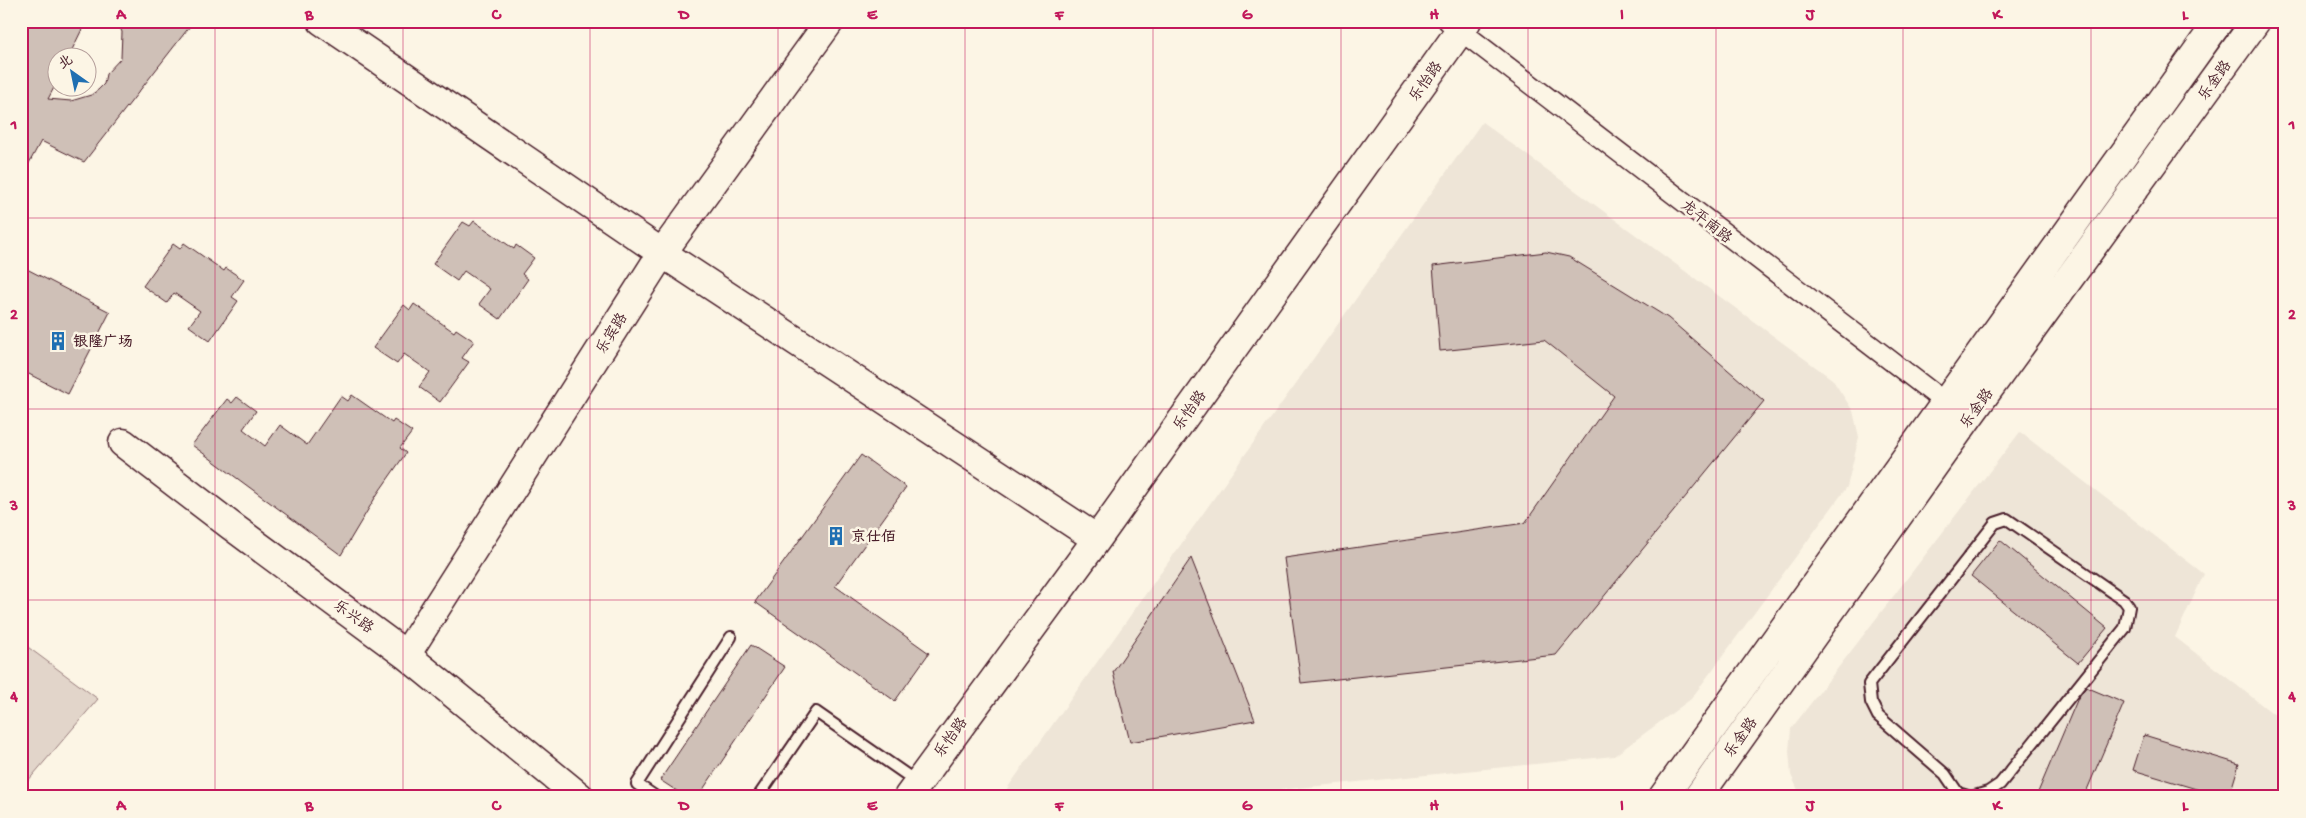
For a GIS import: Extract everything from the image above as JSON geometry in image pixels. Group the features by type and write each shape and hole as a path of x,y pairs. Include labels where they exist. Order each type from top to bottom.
{"street":[{"path":"322,21 662,253 1097,539"},
{"name":"乐宾路","path":"406,654 662,253 830,21"},
{"name":"乐金路","path":"1663,797 2219,21"},
{"name":"乐金路","path":"1698,797 1967,419 2256,21"},
{"name":"龙平南路","path":"1459,24 1967,419"},
{"name":"乐怡路","path":"918,786 1097,539 1459,24"},
{"name":"乐兴路","path":"123,443 230,525 406,654 580,797"}],"lane":[{"path":"2007,519 2124,600 2129,607 2125,628 2000,784 1988,792 1971,797 1957,795 1945,774 1878,716 1871,702 1869,684 1995,523 2007,519"},
{"path":"656,797 637,784 731,637"},
{"path":"758,797 816,712 918,786"}],"shaded area":[{"path":"1482,122 1832,379 1853,411 1859,437 1847,487 1691,699 1614,756 1209,797 1001,797"},
{"path":"2020,432 2204,574 2175,637 2285,723 2285,797 1805,797 1798,790 1791,775 1789,751 1791,729"},
{"path":"21,642 98,699 21,789"}],"building":[{"path":"21,21 86,21 73,48 48,48 48,99 71,101 81,98 98,98 98,90 104,84 106,74 121,58 122,32 117,21 194,21 84,162 41,141 21,178"},
{"path":"474,221 514,249 516,245 534,258 522,274 528,279 500,319 479,304 490,289 464,271 457,281 433,264 463,222 470,226"},
{"path":"184,243 224,271 226,268 244,280 232,297 238,301 210,341 189,326 200,311 174,293 167,303 143,286 173,244 180,249"},
{"path":"1546,252 1569,257 1668,318 1764,401 1556,655 1301,683 1284,558 1525,523 1614,396 1544,340 1440,351 1433,266"},
{"name":"银隆广场","path":"21,266 110,312 68,394 21,370"},
{"path":"414,304 454,332 456,329 474,341 462,358 469,362 440,402 419,387 430,372 404,354 397,364 373,348 404,305 410,310"},
{"path":"352,395 392,423 394,420 412,432 400,448 406,453 378,493 341,555 192,445 227,399 232,403 237,397 256,411 243,429 265,446 280,425 307,445 341,396 348,401"},
{"name":"京仕佰","path":"861,455 906,487 835,586 929,653 895,701 755,602"},
{"path":"2000,540 2107,628 2078,663 1971,576"},
{"path":"1191,558 1255,720 1130,742 1113,672"},
{"path":"751,645 785,667 698,797 686,797 660,780"},
{"path":"2086,687 2124,703 2084,797 2036,797 2078,698"},
{"path":"2144,735 2239,764 2229,797 2223,797 2133,770"}],"place":[{"name":"银隆广场","path":"58,341"},
{"name":"京仕佰","path":"836,536"}]}
